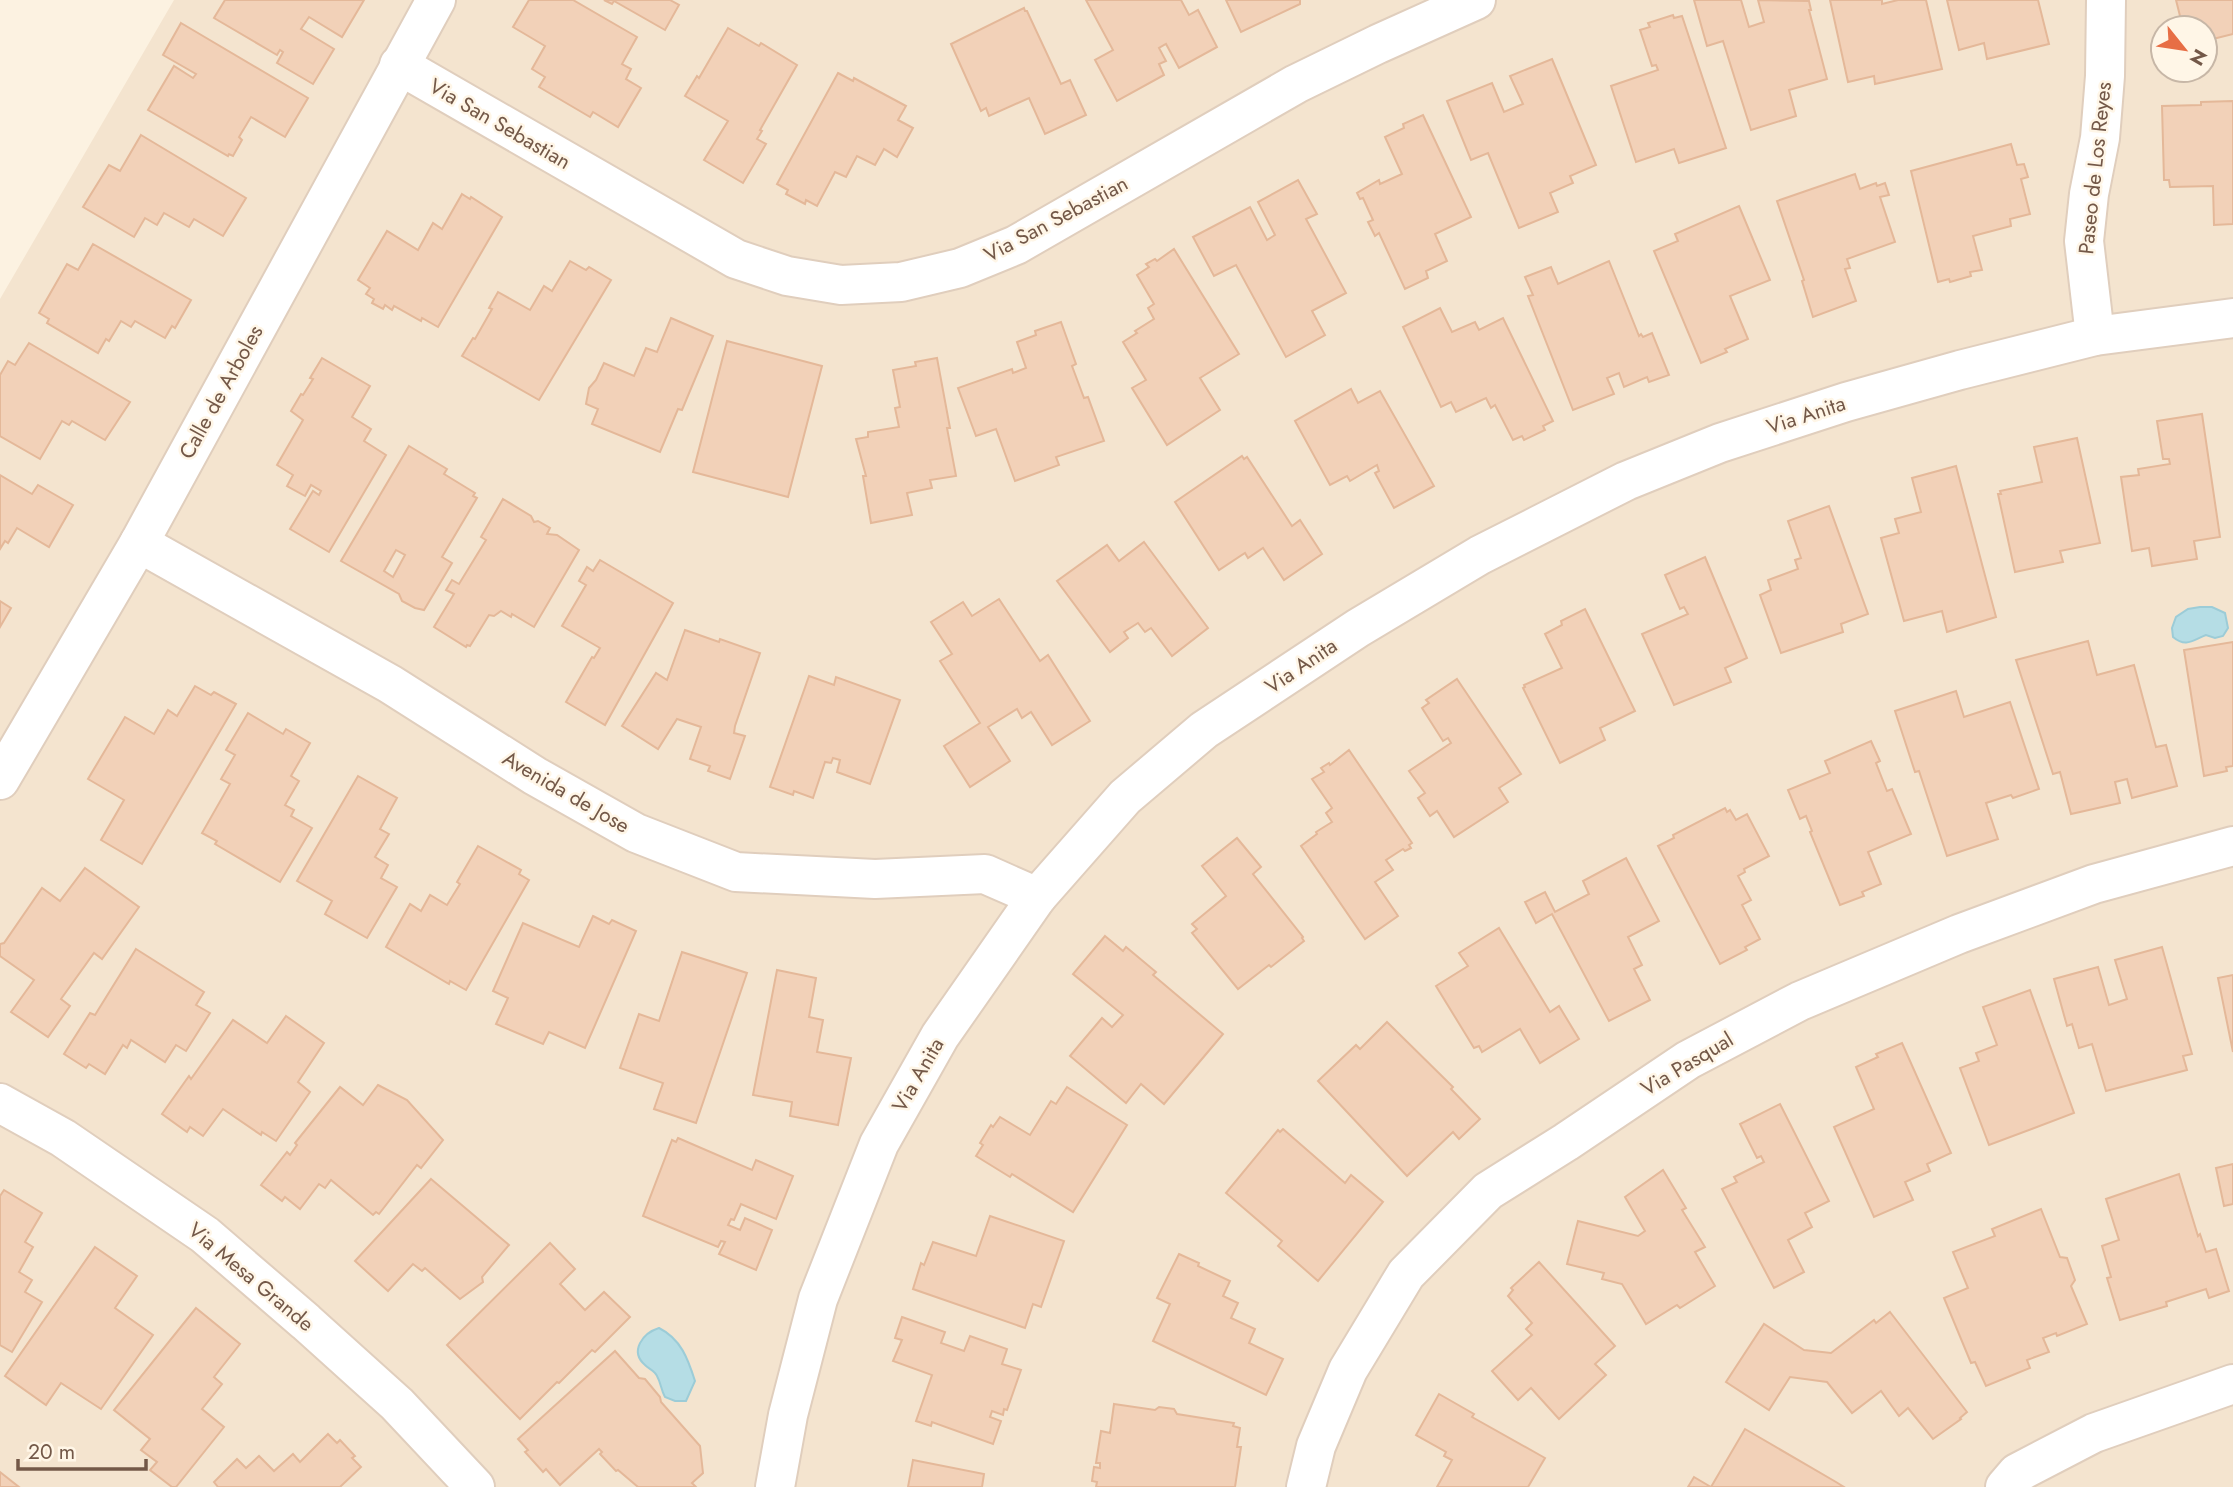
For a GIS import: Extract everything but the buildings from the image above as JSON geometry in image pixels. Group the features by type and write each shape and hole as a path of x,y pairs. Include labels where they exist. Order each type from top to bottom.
{"street":[{"name":"Calle de Arboles","path":"0,780 139,543 436,0"},
{"name":"Via San Sebastian","path":"399,65 736,259 787,276 841,285 901,282 960,268 1016,245 1296,84 1476,0"},
{"name":"Paseo de Los Reyes","path":"2095,336 2084,241 2101,126 2106,0"},
{"name":"Via Anita","path":"775,1487 788,1415 818,1299 879,1144 940,1036 1037,897 1125,797 1204,730 1358,628 1480,555 1626,481 1720,443 1846,402 2095,336 2233,318"},
{"name":"Avenida de Jose","path":"139,543 390,684 535,776 636,833 736,872 875,879 985,874 1037,897"},
{"name":"Via Pasqual","path":"1306,1487 1316,1446 1348,1370 1406,1274 1488,1191 1688,1060 1800,1001 1959,934 2094,884 2233,846"},
{"name":"Via Mesa Grande","path":"0,1103 63,1138 205,1235 397,1404 475,1487"},
{"path":"2005,1487 2017,1473 2094,1433 2233,1384"}],"shaded area":[{"path":"174,0 2233,0 2233,1487 0,1487 0,299"}],"water":[{"path":"2212,607 2225,613 2228,628 2223,636 2215,638 2206,635 2186,643 2173,637 2172,628 2176,617 2188,609"},
{"path":"659,1328 673,1338 690,1365 695,1381 686,1401 665,1397 656,1374 640,1360 640,1343 653,1330"}]}
